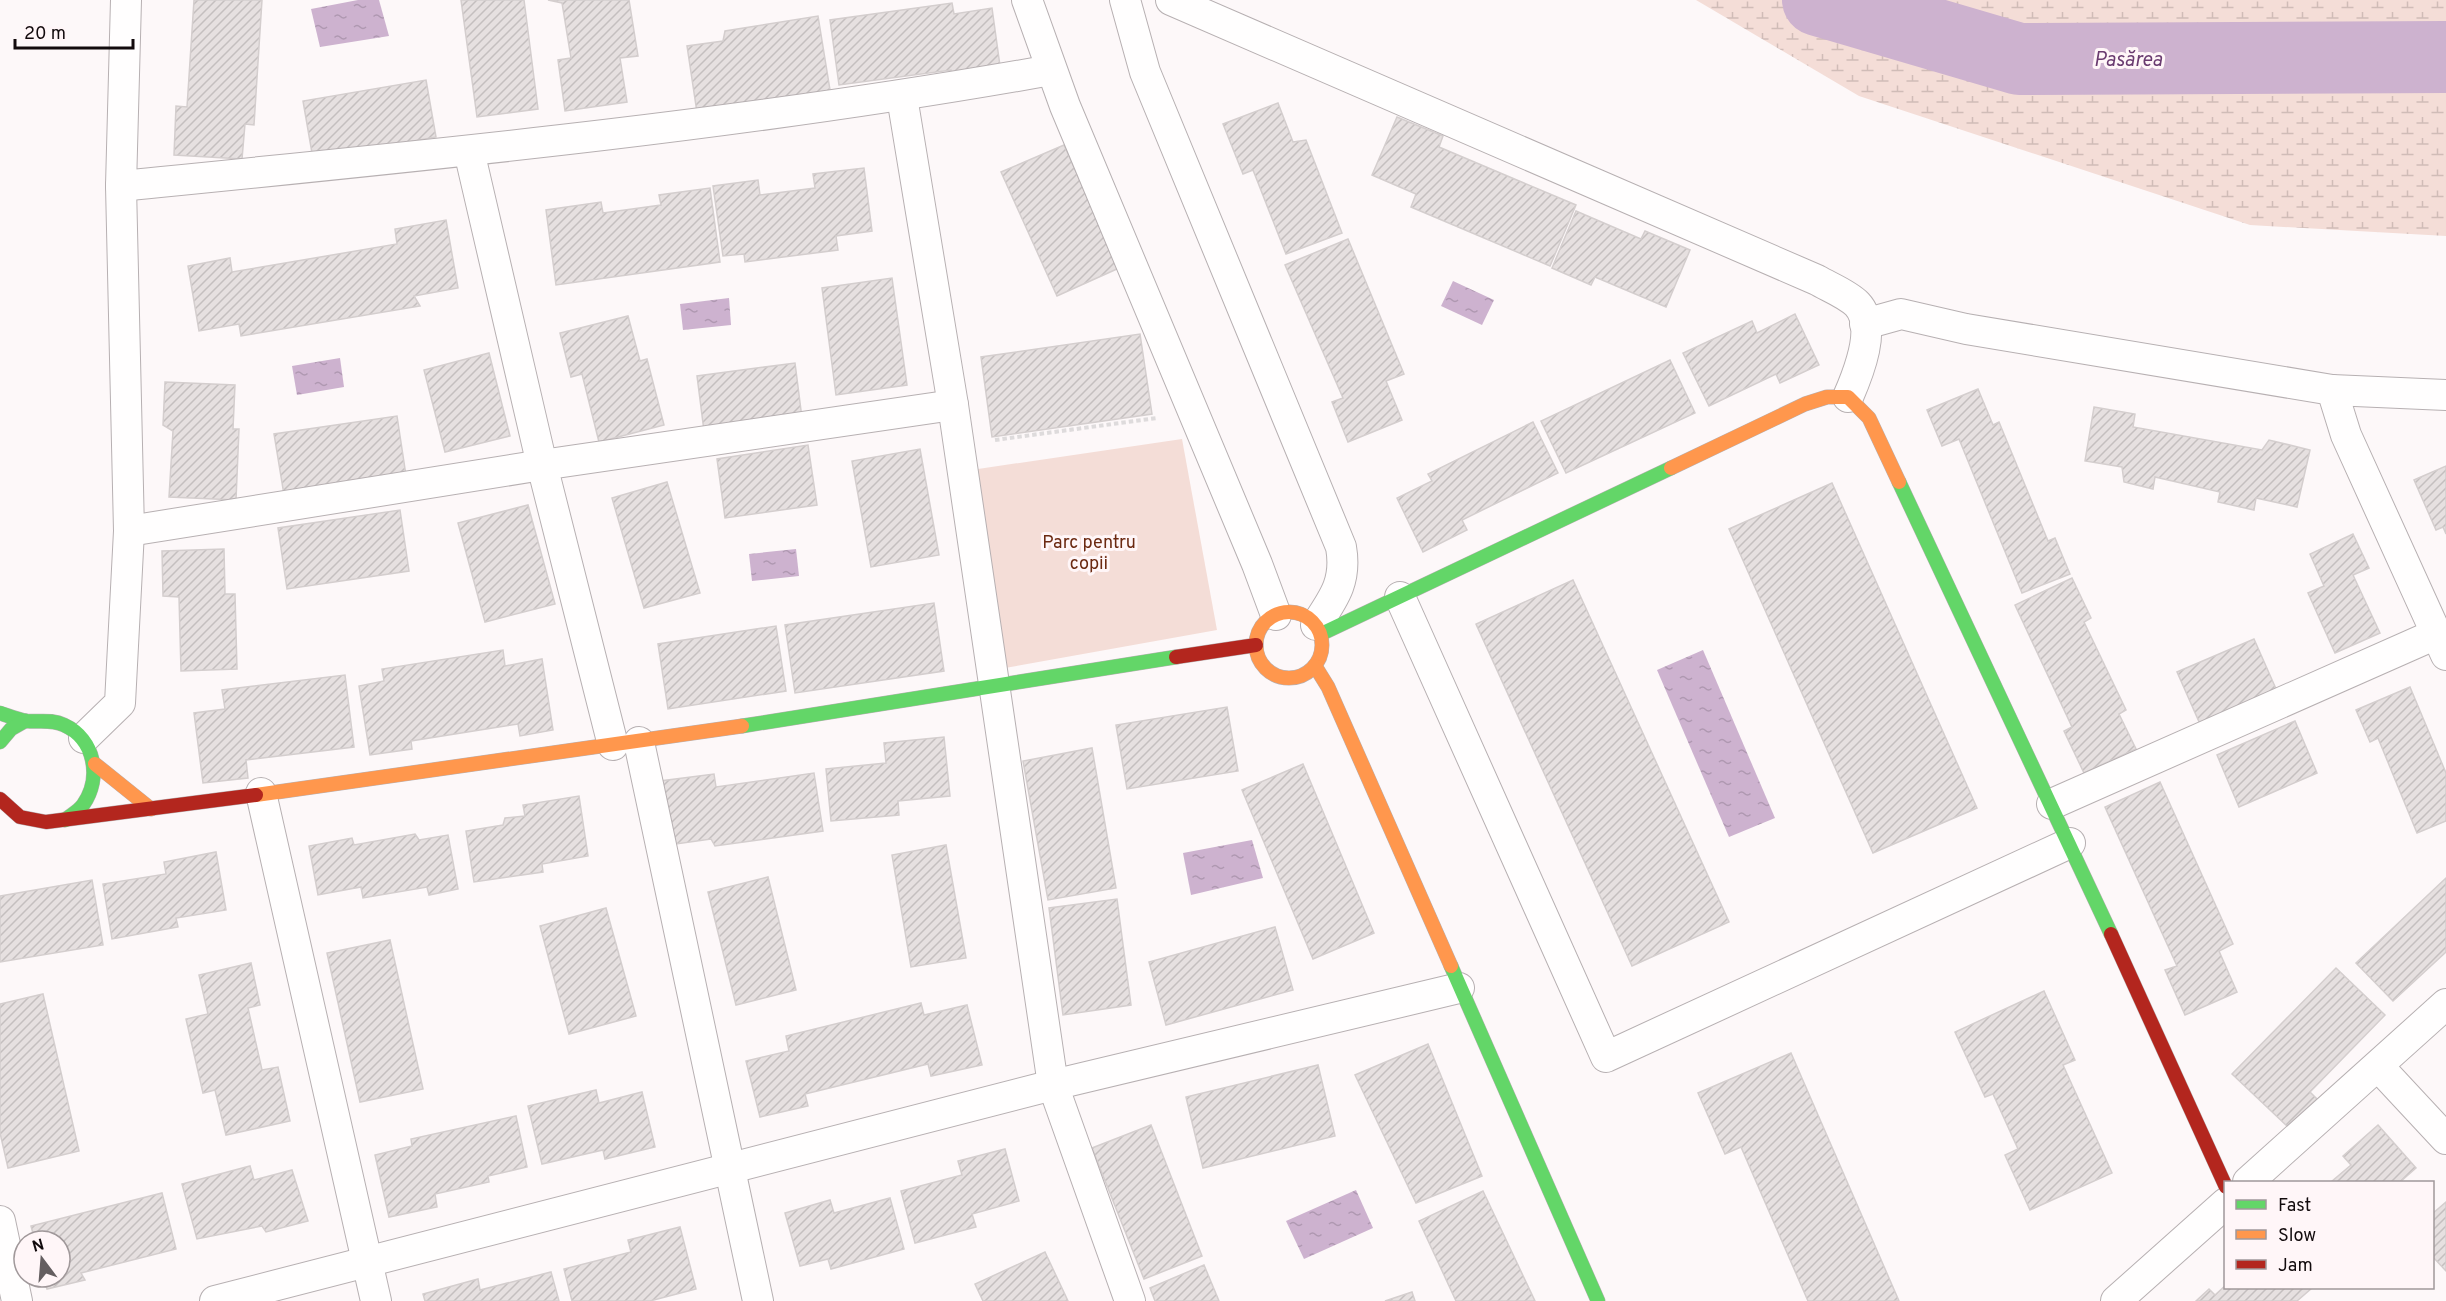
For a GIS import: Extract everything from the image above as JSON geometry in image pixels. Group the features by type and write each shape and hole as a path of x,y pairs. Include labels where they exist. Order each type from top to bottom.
{"street":[{"path":"65,820 83,806 92,787 89,751 120,703 129,531 121,186 126,0"},
{"path":"1027,0 1051,70 1194,412 1275,615"},
{"path":"1125,0 1145,72 1341,547 1344,566 1341,582 1318,629 1321,656 1315,666 1298,677 1278,676 1262,664 1256,645 1261,627 1275,615 1298,613 1318,629"},
{"path":"1171,0 1817,280 1858,305 1865,324 1864,360 1848,397"},
{"path":"121,186 469,151 902,97 1051,70"},
{"path":"902,97 953,405 1053,1085 1130,1301"},
{"path":"469,151 542,465 626,744 729,1169 758,1301"},
{"path":"1865,324 1901,314 1966,329 2332,390 2446,394"},
{"path":"2052,804 2441,645 2346,435 2332,390"},
{"path":"1318,629 1400,597 1805,404 1827,397 1848,397 1869,418 2052,804 2224,1183"},
{"path":"129,531 542,465 953,405"},
{"path":"1400,597 1606,1057 2070,843"},
{"path":"1,804 20,817 32,821 65,820 626,744 1256,645"},
{"path":"1315,666 1328,687 1598,1301"},
{"path":"0,713 25,721 45,720 64,724 89,751 151,808"},
{"path":"0,742 11,729 25,721"},
{"path":"261,793 376,1301"},
{"path":"214,1301 1053,1085 1459,988"},
{"path":"2249,1181 2446,1004"},
{"path":"2378,1066 2446,1139"},
{"path":"2116,1301 2224,1205"},
{"path":"0,1221 18,1301"}],"path":[{"path":"959,445 1194,412"}],"green space":[{"path":"1696,0 2446,0 2446,236 2250,225 1859,96"},
{"name":"Parc pentru copii","path":"1182,439 1217,630 1005,668 978,469"}],"water":[{"path":"358,0 379,0 389,36 320,47 311,9"},
{"path":"1453,281 1494,300 1482,325 1441,306"},
{"path":"729,298 731,325 683,330 680,304"},
{"path":"340,358 344,387 297,395 292,366"},
{"path":"796,549 799,576 752,581 749,554"},
{"path":"1703,650 1775,818 1729,837 1657,670"},
{"path":"1252,840 1263,878 1191,895 1183,853"},
{"path":"1356,1190 1373,1228 1304,1259 1286,1221"}],"building":[{"path":"194,0 262,0 254,125 245,124 242,159 174,155 176,106 187,107"},
{"path":"461,0 524,0 538,109 477,117"},
{"path":"548,0 629,0 638,56 620,58 627,102 565,111 558,60 571,58 562,3"},
{"path":"952,3 954,14 992,8 1001,73 952,80 951,70 839,85 830,20"},
{"path":"818,16 830,90 698,119 687,46 723,41 725,31"},
{"path":"426,80 436,137 313,159 303,101"},
{"path":"1278,103 1293,142 1306,140 1342,233 1286,254 1253,170 1243,174 1223,124"},
{"path":"1397,117 1443,136 1439,147 1576,205 1550,266 1411,207 1416,194 1372,175"},
{"path":"1064,145 1119,268 1057,296 1001,172"},
{"path":"864,168 872,231 836,236 838,250 745,262 744,254 723,256 713,186 758,180 760,195 815,188 813,174"},
{"path":"710,188 720,262 556,285 546,210 601,202 603,213 661,205 659,195"},
{"path":"1576,211 1641,239 1645,231 1690,250 1666,307 1595,277 1591,285 1552,268"},
{"path":"446,220 458,288 414,296 420,306 241,336 239,324 199,331 188,266 230,258 232,272 397,244 395,229"},
{"path":"1348,239 1404,374 1386,381 1402,420 1348,442 1332,402 1343,398 1285,265"},
{"path":"892,278 907,385 836,395 822,288"},
{"path":"1795,314 1819,365 1780,383 1776,374 1709,406 1683,353 1752,321 1757,333"},
{"path":"628,316 640,361 647,359 664,425 599,442 582,374 571,377 560,333"},
{"path":"1140,334 1152,414 992,437 981,357"},
{"path":"489,353 510,436 445,452 424,370"},
{"path":"1670,360 1695,413 1566,473 1541,421"},
{"path":"795,363 803,426 705,439 697,376"},
{"path":"165,382 235,385 233,429 239,429 236,500 169,497 173,431 163,425"},
{"path":"1978,389 1993,425 1999,422 2048,541 2055,538 2070,574 2022,593 1959,439 1942,446 1927,410"},
{"path":"2094,407 2135,414 2133,427 2262,450 2269,440 2310,450 2297,507 2256,498 2254,510 2218,502 2220,492 2155,477 2153,489 2124,482 2122,467 2085,461"},
{"path":"397,416 407,482 285,501 274,434"},
{"path":"1533,422 1558,473 1462,520 1467,530 1423,552 1397,498 1432,481 1428,474"},
{"path":"808,445 817,505 725,518 717,459"},
{"path":"920,449 939,555 871,567 852,461"},
{"path":"2446,466 2446,534 2443,527 2436,530 2414,480"},
{"path":"667,482 700,593 644,608 612,498"},
{"path":"1832,483 1977,808 1873,853 1729,529"},
{"path":"528,505 555,604 485,622 458,523"},
{"path":"400,510 409,571 287,589 278,528"},
{"path":"2353,534 2369,568 2353,575 2380,633 2335,653 2308,593 2324,586 2310,554"},
{"path":"224,549 225,594 235,594 237,669 181,671 179,597 163,596 162,551"},
{"path":"2072,578 2091,618 2084,622 2126,710 2119,714 2136,749 2084,773 2064,731 2072,727 2015,605"},
{"path":"1573,580 1729,922 1632,966 1476,624"},
{"path":"934,603 944,671 795,693 785,625"},
{"path":"776,626 786,691 668,709 658,644"},
{"path":"2254,639 2277,691 2200,724 2177,672"},
{"path":"503,650 505,666 542,659 553,730 520,736 518,724 411,741 412,749 370,755 359,686 384,681 382,669"},
{"path":"345,675 354,747 246,760 248,778 203,783 194,713 225,709 222,690"},
{"path":"2410,687 2446,773 2446,821 2417,833 2378,738 2370,742 2356,710"},
{"path":"1227,707 1238,771 1127,789 1116,725"},
{"path":"2295,721 2317,773 2239,807 2217,755"},
{"path":"944,737 950,796 898,801 899,815 831,821 826,769 886,763 884,743"},
{"path":"1092,748 1116,888 1048,900 1023,761"},
{"path":"1303,764 1374,933 1313,959 1242,790"},
{"path":"814,773 823,831 715,846 711,839 669,845 660,781 714,774 716,787"},
{"path":"2160,782 2233,944 2219,951 2237,992 2185,1015 2165,970 2177,966 2105,807"},
{"path":"579,796 588,856 542,864 543,872 474,882 466,831 503,825 505,818 525,816 523,805"},
{"path":"415,834 419,840 448,835 458,889 429,895 427,887 363,898 361,887 318,895 309,846 352,838 354,845"},
{"path":"946,845 966,958 911,967 892,855"},
{"path":"216,852 226,910 176,918 178,927 112,939 103,884 166,874 164,862"},
{"path":"768,877 796,990 736,1005 708,892"},
{"path":"2446,878 2446,952 2393,1001 2356,963"},
{"path":"92,880 103,945 0,962 0,896"},
{"path":"1117,899 1131,1005 1063,1015 1049,908"},
{"path":"606,908 636,1016 569,1034 540,926"},
{"path":"1275,927 1293,990 1166,1025 1149,962"},
{"path":"390,940 423,1089 360,1102 327,953"},
{"path":"251,963 260,1005 248,1008 262,1070 278,1067 290,1121 226,1135 215,1090 203,1093 186,1019 208,1014 199,975"},
{"path":"2336,968 2385,1015 2310,1092 2317,1099 2289,1128 2232,1074"},
{"path":"2044,991 2075,1060 2063,1065 2112,1173 2030,1210 2005,1155 2018,1149 1993,1094 1985,1097 1955,1032"},
{"path":"43,994 79,1151 8,1168 0,1133 0,1004"},
{"path":"921,1003 924,1015 967,1005 982,1065 931,1076 928,1064 805,1094 808,1106 760,1117 746,1061 789,1051 786,1036"},
{"path":"1428,1044 1482,1176 1416,1203 1355,1075"},
{"path":"1791,1053 1899,1301 1808,1301 1741,1147 1725,1154 1698,1093"},
{"path":"1318,1065 1335,1136 1203,1168 1186,1097"},
{"path":"596,1090 599,1103 642,1092 655,1147 605,1159 603,1150 542,1164 528,1106"},
{"path":"516,1116 527,1167 488,1176 489,1182 435,1194 437,1207 389,1217 375,1155 412,1146 411,1139"},
{"path":"1151,1125 1202,1256 1144,1279 1092,1148"},
{"path":"2378,1125 2416,1168 2401,1181 2332,1181 2351,1165 2343,1156"},
{"path":"1005,1149 1019,1201 972,1214 976,1227 915,1243 901,1191 962,1175 958,1161"},
{"path":"250,1166 254,1180 292,1170 308,1221 266,1232 262,1226 197,1239 182,1184"},
{"path":"1483,1191 1535,1301 1456,1301 1419,1221"},
{"path":"162,1193 176,1249 81,1273 85,1280 72,1283 72,1229 32,1229 31,1226"},
{"path":"890,1198 904,1249 831,1269 828,1259 800,1266 785,1213 830,1200 834,1213"},
{"path":"2446,1202 2446,1271 2434,1258 2434,1212"},
{"path":"680,1227 696,1289 650,1301 572,1301 564,1269 631,1252 628,1240"},
{"path":"1045,1252 1068,1301 983,1301 975,1284"},
{"path":"1204,1265 1219,1301 1155,1301 1150,1288"},
{"path":"551,1272 559,1301 425,1301 423,1294 478,1279 480,1290"},
{"path":"2224,1287 2224,1289 2311,1289 2297,1301 2196,1301 2209,1289 2215,1295"},
{"path":"1412,1292 1415,1301 1385,1301"}],"waterway":[{"name":"Pasărea","path":"1818,0 2019,59 2446,57"}],"traffic: fast":[{"path":"1321,634 1671,468"},
{"path":"1899,482 2111,934"},
{"path":"742,726 1176,657"},
{"path":"0,713 24,720 50,721 64,725 74,731 89,749 94,772 89,794 81,807 65,820"},
{"path":"0,742 11,729 25,721"},
{"path":"1451,966 1598,1301"}],"traffic: slow":[{"path":"1671,468 1805,404 1827,397 1848,397 1869,418 1899,482"},
{"path":"1289,612 1302,615 1312,622 1319,632 1322,645 1319,658 1312,668 1302,675 1289,678 1276,675 1266,668 1259,658 1256,645 1259,632 1266,622 1276,615 1289,612"},
{"path":"1315,666 1328,687 1451,966"},
{"path":"256,795 742,726"},
{"path":"95,764 151,809"}],"traffic: jam":[{"path":"1176,657 1256,645"},
{"path":"0,799 20,817 46,822 256,795"},
{"path":"2111,934 2224,1183"}]}
